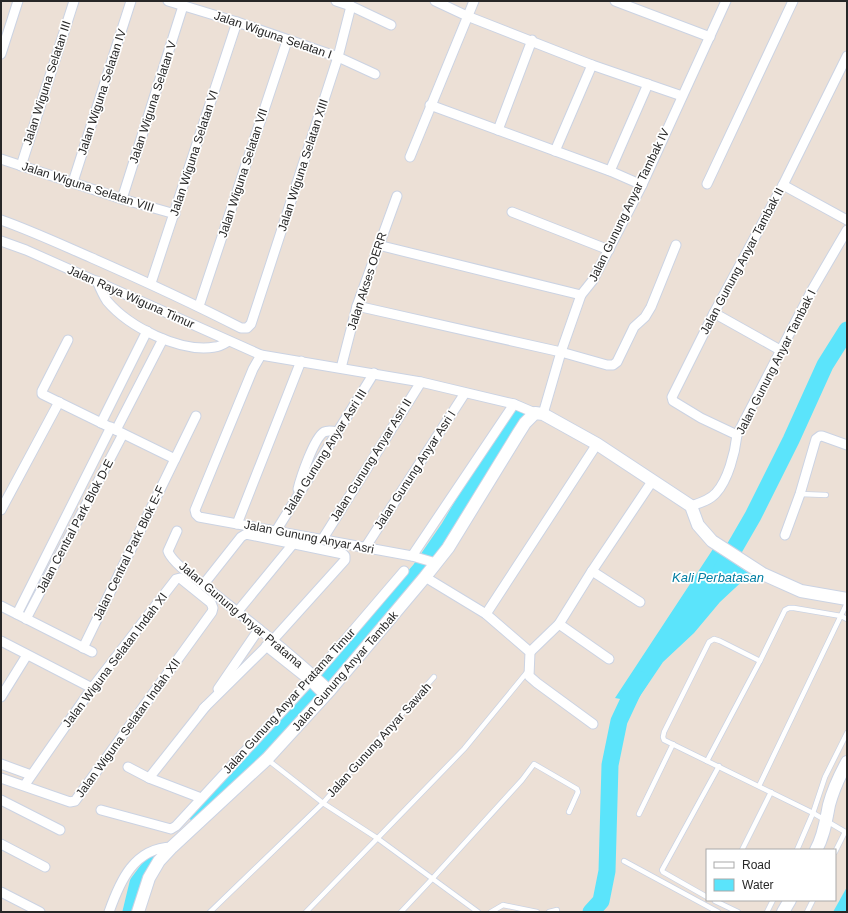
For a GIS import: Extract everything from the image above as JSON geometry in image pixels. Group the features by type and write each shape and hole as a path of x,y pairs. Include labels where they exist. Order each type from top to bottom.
{"street":[{"path":"1,54 18,1"},
{"name":"Jalan Wiguna Selatan III","path":"20,166 74,1"},
{"name":"Jalan Wiguna Selatan IV","path":"73,182 131,1"},
{"name":"Jalan Wiguna Selatan I","path":"168,1 237,22 287,41 338,57 375,74"},
{"path":"336,1 351,6 391,25"},
{"path":"435,1 467,16 592,64 682,96"},
{"path":"410,157 474,1"},
{"path":"616,1 710,37"},
{"name":"Jalan Gunung Anyar Tambak IV","path":"539,413 581,295 593,280 642,185 726,1"},
{"path":"708,184 793,1"},
{"name":"Jalan Wiguna Selatan V","path":"122,199 183,6"},
{"name":"Jalan Wiguna Selatan XIII","path":"251,324 338,57 351,6"},
{"name":"Jalan Wiguna Selatan VI","path":"151,283 175,214 237,22"},
{"path":"498,130 532,40"},
{"name":"Jalan Wiguna Selatan VII","path":"199,306 287,41"},
{"name":"Jalan Gunung Anyar Tambak II","path":"737,435 702,418 672,399 672,397 714,313 783,185 847,56"},
{"path":"555,151 592,64"},
{"path":"610,171 648,84"},
{"path":"430,106 610,171 642,185"},
{"name":"Jalan Wiguna Selatan VIII","path":"1,159 122,199 175,214"},
{"path":"783,185 847,220"},
{"name":"Jalan Akses OERR","path":"341,368 357,306 397,196"},
{"path":"512,212 609,250"},
{"name":"Jalan Raya Wiguna Timur","path":"1,220 151,283 241,328 247,328 251,324"},
{"name":"Jalan Gunung Anyar Tambak I","path":"691,506 703,503 716,494 723,483 735,449 737,435 812,290 847,230"},
{"name":"Jalan Raya Wiguna Timur","path":"1,241 26,250 97,281 229,342 261,355 421,382 514,404 539,413"},
{"path":"378,245 581,295"},
{"path":"357,306 561,352 607,365 613,365 617,362 634,326 645,317 651,307 676,245"},
{"path":"97,281 106,300 120,313 147,331 163,339 182,345 203,348 216,347 229,342"},
{"path":"714,313 780,350"},
{"path":"101,423 147,331"},
{"path":"117,430 163,339"},
{"path":"68,340 42,391 42,394 175,459"},
{"name":"Jalan Gunung Anyar Asri","path":"261,355 253,369 195,510 198,517 414,556 432,562"},
{"path":"237,524 301,362"},
{"name":"Jalan Gunung Anyar Asri III","path":"276,531 374,373"},
{"name":"Jalan Gunung Anyar Asri II","path":"322,540 421,382"},
{"name":"Jalan Gunung Anyar Asri I","path":"365,548 465,393"},
{"path":"1,510 59,402"},
{"path":"414,556 514,404"},
{"path":"539,413 597,444 691,506 698,525 712,541 763,574 801,591 847,600"},
{"name":"Jalan Gunung Anyar Tambak","path":"138,912 149,878 159,861 171,847 267,759 319,685 425,577 432,562 448,548 525,423 539,413"},
{"name":"Jalan Central Park Blok E-F","path":"83,648 196,416"},
{"name":"Jalan Central Park Blok D-E","path":"17,614 117,430"},
{"name":"Jalan Central Park Blok D-E","path":"26,619 117,430"},
{"path":"785,535 800,494 816,439 822,436 847,445"},
{"path":"486,614 597,444"},
{"path":"593,724 529,676 528,671 530,652 559,624 592,570 653,480"},
{"name":"Jalan Gunung Anyar Pratama","path":"176,531 168,551 170,556 203,585 259,629 269,643 319,685"},
{"path":"203,585 241,537 246,534 343,554 345,556 345,560 269,643 203,710"},
{"path":"238,611 293,544"},
{"path":"592,570 640,602"},
{"name":"Jalan Gunung Anyar Pratama Timur","path":"101,810 171,829 176,826 200,798 319,685 404,571"},
{"path":"425,577 486,614 530,652"},
{"name":"Jalan Wiguna Selatan Indah XI","path":"24,786 92,688 178,578 180,578 211,603 213,608 212,612"},
{"path":"1,606 92,652"},
{"name":"Jalan Wiguna Selatan Indah XII","path":"1,778 70,802 75,800 212,612"},
{"path":"559,624 609,659"},
{"path":"149,778 203,710 259,629"},
{"path":"1,641 92,688"},
{"path":"1,697 27,655"},
{"path":"816,849 827,821 830,804 836,785 847,762"},
{"path":"1,764 31,775"},
{"path":"128,767 149,778 200,798"},
{"path":"1,800 60,830"},
{"path":"1,844 45,867"},
{"path":"109,912 122,879 136,861 150,851 171,847"},
{"path":"1,892 40,912"},
{"path":"783,912 789,901"}],"lane":[{"path":"800,494 826,495"},
{"path":"759,786 847,603"},
{"path":"707,761 785,610 794,608 841,616 847,619"},
{"path":"760,661 720,641 714,639 709,642 664,732 664,740 813,813 846,832 836,850"},
{"path":"306,912 464,749 528,671"},
{"name":"Jalan Gunung Anyar Sawah","path":"210,912 323,803 434,676"},
{"path":"797,849 813,813 825,777 847,733"},
{"path":"639,814 673,744"},
{"name":"Jalan Gunung Anyar Sawah","path":"267,759 323,803 377,838 478,912"},
{"path":"401,912 522,780 534,764 577,789 578,792 569,812"},
{"path":"706,896 662,872 662,870 719,766"},
{"path":"742,849 771,792"},
{"path":"624,861 718,912"},
{"path":"717,901 738,912"},
{"path":"767,912 772,901"},
{"path":"807,912 812,901"},
{"path":"491,912 503,905 537,912"},
{"path":"549,912 557,910"}],"water":[{"name":"Kali Perbatasan","path":"713,549 750,574 720,602 694,633 663,662 636,702 615,698"},
{"path":"847,887 847,912 833,912"}],"waterway":[{"name":"Kali Perbatasan","path":"716,580 753,516 791,440 825,365 847,330"},
{"path":"198,816 248,766 314,693 420,570 449,528 519,410"},
{"name":"Kali Perbatasan","path":"591,912 601,901 607,871 610,765 619,721 634,689 640,680"},
{"path":"131,912 138,883 158,856"}]}
